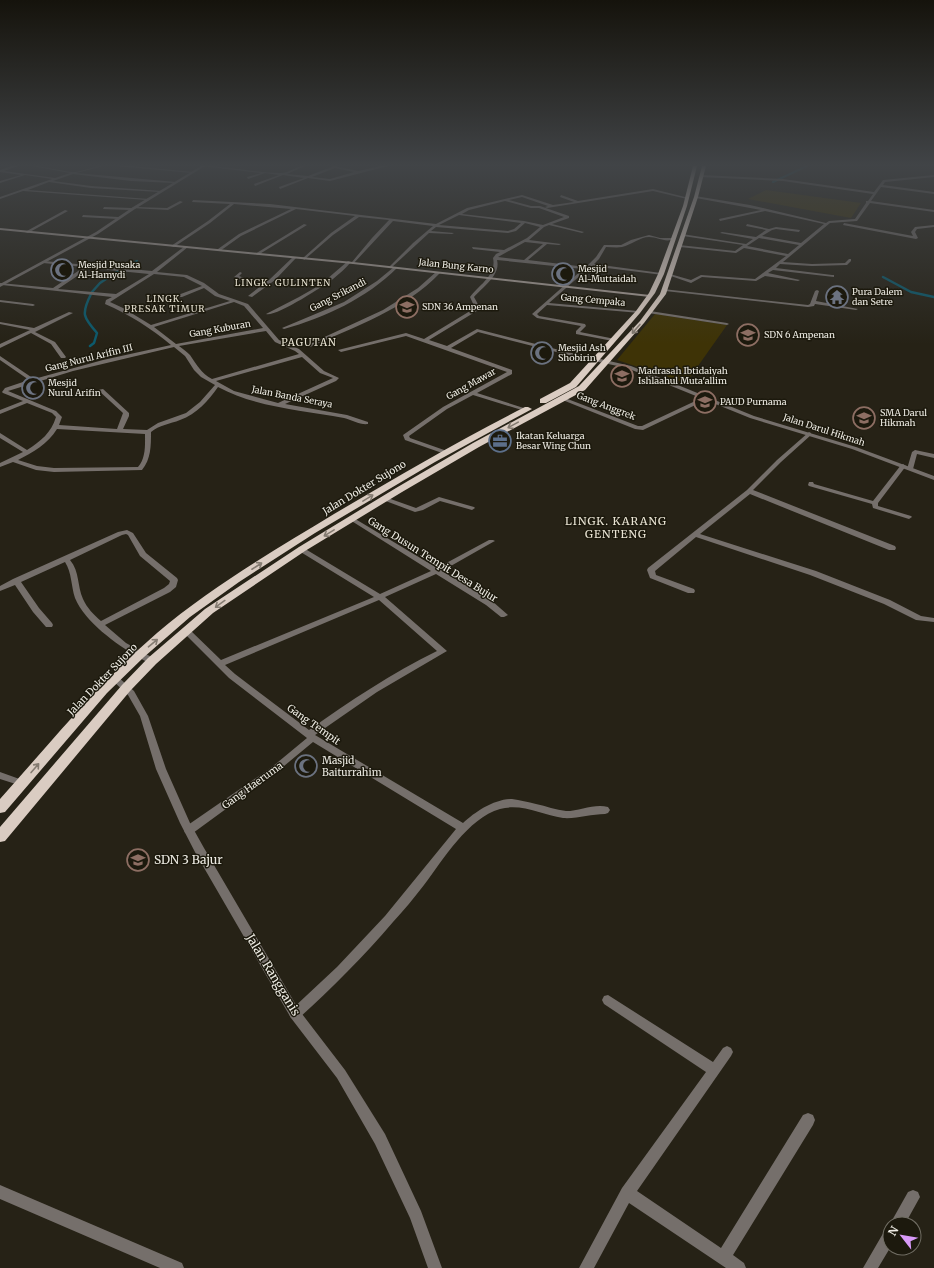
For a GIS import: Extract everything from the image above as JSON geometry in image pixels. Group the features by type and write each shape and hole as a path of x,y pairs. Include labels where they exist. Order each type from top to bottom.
{"highway":[{"path":"675,251 672,239 678,225"},
{"path":"0,837 126,688 152,661 219,604 302,549 385,498 476,445 564,400 582,388 601,361 650,312 683,235 685,225"},
{"name":"Jalan Dokter Sujono","path":"0,808 139,654 191,611 236,579 284,548 445,452 527,410 573,384 601,361 613,340 638,312 656,295"},
{"path":"388,486 399,490"}],"main road":[{"name":"Jalan Bung Karno","path":"0,228 656,295"}],"street":[{"path":"28,231 39,225"},
{"path":"1,285 89,238 108,225"},
{"path":"173,246 204,225"},
{"path":"219,250 240,235 260,225"},
{"path":"258,254 305,225"},
{"path":"304,258 345,225"},
{"path":"268,314 308,294 327,282 351,263 387,225"},
{"name":"Gang Srikandi","path":"284,328 315,317 346,302 378,283 393,267 431,233 436,225"},
{"path":"438,225 505,232 515,230 520,225"},
{"path":"495,258 503,251 524,241 545,225"},
{"path":"546,225 582,232"},
{"path":"748,225 769,230"},
{"path":"495,258 666,275 691,282 701,276 753,280 772,269 826,225"},
{"path":"841,225 915,238 913,232 916,228 934,226"},
{"path":"675,251 738,252 757,237 769,230 776,228 799,231"},
{"path":"431,233 452,233"},
{"path":"722,233 802,244"},
{"path":"683,235 788,255"},
{"path":"613,340 578,333 578,331 584,326 582,325 537,317 534,314 589,267 600,256 605,246 622,246 632,241 649,236 660,239 672,239"},
{"path":"524,241 560,244"},
{"path":"525,261 546,243"},
{"path":"1,285 117,296 153,273 186,247"},
{"path":"473,248 503,251"},
{"path":"250,296 270,281 294,258"},
{"path":"424,341 478,308 472,296 490,278 497,265 495,258"},
{"path":"779,263 824,265 846,264 850,260"},
{"path":"44,262 189,277 218,295 235,300 249,308 277,340 302,354 322,372 336,379 279,405"},
{"path":"53,290 87,267"},
{"path":"772,269 832,276"},
{"path":"308,346 390,308 420,289 438,272"},
{"path":"240,273 236,277 270,281"},
{"path":"764,274 798,280"},
{"path":"264,281 269,276"},
{"path":"180,296 205,286"},
{"path":"656,295 808,306 812,305 817,291"},
{"name":"Jalan Banda Seraya","path":"117,296 106,302 151,326 187,355 201,374 217,385 250,399 347,417 366,423"},
{"path":"151,326 235,300"},
{"path":"0,301 32,305"},
{"path":"813,302 856,308"},
{"name":"Gang Cempaka","path":"546,304 638,312"},
{"path":"650,312 727,324"},
{"path":"0,346 71,313"},
{"path":"0,324 34,331 53,342 63,357"},
{"name":"Gang Kuburan","path":"175,345 267,329"},
{"name":"Jalan Darul Hikmah","path":"447,348 477,330 516,341 629,367 752,417 809,434 934,478"},
{"name":"Gang Mawar","path":"341,350 400,334 406,334 510,371 508,374 446,408 406,435 407,439 445,452"},
{"name":"Gang Nurul Arifin III","path":"28,401 5,392 7,389 32,380 81,366 175,345"},
{"path":"211,381 302,354"},
{"path":"0,358 32,380"},
{"path":"56,427 148,432 158,425 176,420 192,413 206,400 217,385"},
{"path":"101,390 126,413 119,431"},
{"path":"471,393 527,410"},
{"name":"Gang Anggrek","path":"564,400 637,428 643,428 706,398"},
{"path":"0,412 28,401 57,414 59,417 56,427 42,442 28,453 0,465"},
{"path":"13,460 47,470 137,469 144,465 148,446 148,432"},
{"path":"0,434 28,453"},
{"path":"691,591 653,576 651,572 749,491 809,434"},
{"path":"910,469 915,452 934,456"},
{"path":"875,504 903,466"},
{"path":"811,483 811,485 875,504 875,507 909,517"},
{"path":"749,491 892,548"},
{"path":"385,498 413,510 420,509 439,499 472,508"},
{"name":"Gang Dusun Tempit Desa Bujur","path":"352,519 489,603 504,615"},
{"path":"0,589 120,533 129,533 143,554 174,580 174,583 171,587 100,625"},
{"path":"697,535 813,573 887,602 919,618 934,620"},
{"path":"219,664 380,597 436,571 491,541"},
{"path":"302,549 380,597"},
{"path":"66,559 72,566 79,598 100,625 123,645 152,661"},
{"path":"16,581 49,625"},
{"name":"Gang Haeruma","path":"189,830 275,769 334,716 411,667 443,651 380,597"},
{"name":"Gang Tempit","path":"186,631 219,664 310,736 464,828"},
{"name":"Jalan Rangganis","path":"115,680 126,688 144,716 161,769 200,851 295,1014 341,1074 380,1139 416,1216 435,1268"},
{"path":"0,775 22,783"},
{"path":"295,1014 338,975 403,903 437,858 464,828 484,813 503,804 517,803 562,814 573,814 596,809 605,810"},
{"path":"608,1000 714,1070"},
{"path":"586,1268 627,1193 727,1052"},
{"path":"723,1258 808,1120"},
{"path":"0,1192 176,1268"},
{"path":"627,1193 739,1268"},
{"path":"902,1216 913,1197"},
{"path":"870,1268 882,1248"}],"shaded area":[{"path":"655,314 727,325 686,383 617,360"}],"waterway":[{"path":"124,268 137,261"},
{"path":"92,292 100,283 118,271"},
{"path":"883,277 911,292 934,297"},
{"path":"90,346 94,343 97,333 86,319 85,315 86,306 91,294"}],"place":[{"name":"Mesjid Pusaka Al-Hamydi","path":"62,270"},
{"name":"Mesjid Al-Muttaidah","path":"563,274"},
{"name":"Pura Dalem dan Setre","path":"837,297"},
{"name":"SDN 36 Ampenan","path":"407,307"},
{"name":"SDN 6 Ampenan","path":"748,335"},
{"name":"Mesjid Ash Shobirin","path":"542,353"},
{"name":"Madrasah Ibtidaiyah Ishlaahul Muta'allim","path":"622,376"},
{"name":"Mesjid Nurul Arifin","path":"33,388"},
{"name":"PAUD Purnama","path":"705,402"},
{"name":"SMA Darul Hikmah","path":"864,418"},
{"name":"Ikatan Keluarga Besar Wing Chun","path":"500,441"},
{"name":"Masjid Baiturrahim","path":"306,766"},
{"name":"SDN 3 Bajur","path":"138,860"}],"district":[{"name":"LINGK. GULINTEN","path":"283,283"},
{"name":"LINGK. PRESAK TIMUR","path":"165,304"},
{"name":"PAGUTAN","path":"309,342"},
{"name":"LINGK. KARANG GENTENG","path":"616,527"}]}
